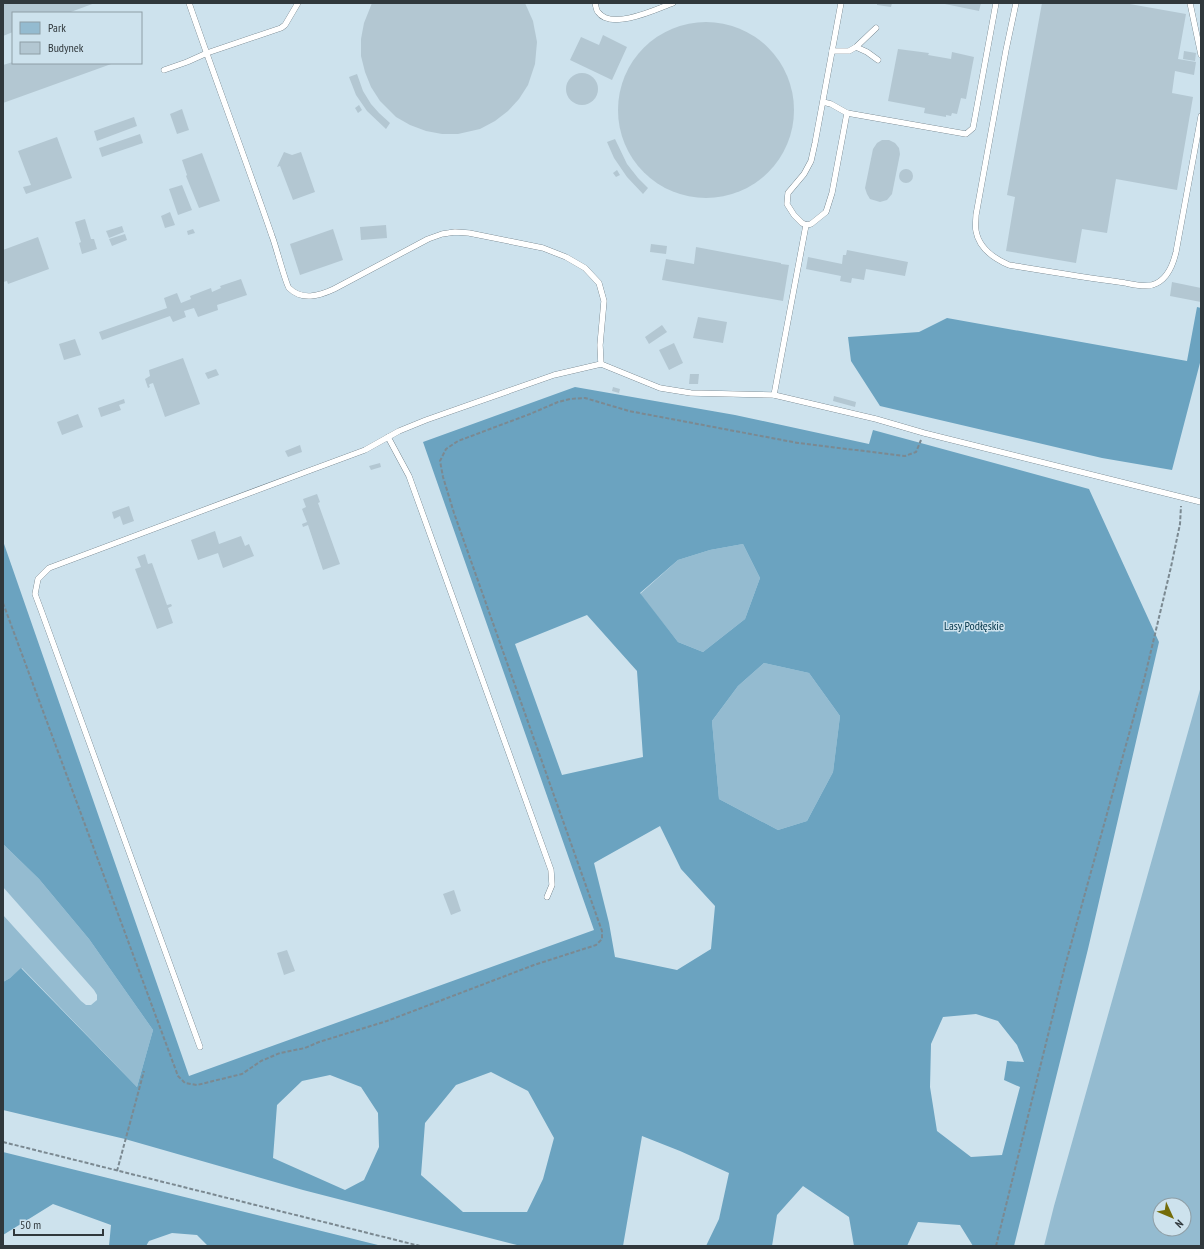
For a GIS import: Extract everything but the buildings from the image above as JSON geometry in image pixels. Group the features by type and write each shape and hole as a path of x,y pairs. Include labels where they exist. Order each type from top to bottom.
{"lane":[{"path":"189,3 254,182 288,287 298,294 310,297 320,296 428,239 442,234 455,232 469,233 542,248 566,257 585,268 599,284 604,301 600,345 601,364"},
{"path":"164,70 207,53 281,28 285,25 298,3"},
{"path":"595,3 598,12 604,17 618,20 636,17 673,3"},
{"path":"840,3 811,161 804,174 788,193 787,204 794,215 802,223 811,224 826,212 832,193 847,114"},
{"path":"823,102 838,107 847,114 966,134 973,128 996,3"},
{"path":"1016,3 976,215 976,232 980,243 999,261 1009,265 1082,278 1139,285 1152,285 1162,279 1169,271 1176,252 1201,116"},
{"path":"1190,3 1201,55"},
{"path":"832,51 849,52 876,28"},
{"path":"856,47 867,52 878,60"},
{"path":"774,395 806,224"},
{"path":"200,1047 41,610 36,594 38,579 49,568 345,458 364,450 399,431 426,420 554,375 601,364 660,388 691,393 774,395 876,419 924,433 1201,502"},
{"path":"388,437 409,476 552,870 552,885 547,897"}],"path":[{"path":"3,603 178,1076 185,1083 197,1085 242,1074 261,1061 280,1053 306,1048 319,1042 387,1020 534,965 596,945 602,940 602,931 445,484 440,461 446,449 458,440 530,414 558,402 584,398 629,410 798,443 906,456 916,452 924,433"},
{"path":"996,1246 1065,966 1145,676 1180,524 1182,497"},
{"path":"117,1171 144,1071"},
{"path":"3,1142 420,1246"}],"green space":[{"path":"1197,307 1201,308 1201,359 1172,470 1102,458 880,406 851,361 848,337 919,332 947,318 1187,361"},
{"name":"Lasy Podłęskie","path":"575,387 735,415 869,444 873,430 1089,489 1159,642 1088,949 1014,1246 973,1246 960,1225 918,1222 907,1246 854,1246 849,1217 803,1186 777,1215 772,1246 706,1246 719,1219 729,1173 642,1136 623,1246 521,1246 303,1190 125,1139 3,1110 3,982 21,968 137,1087 153,1030 89,939 39,879 3,844 3,541 189,1076 594,930 423,442","holes":["743,544 760,578 745,619 703,652 678,642 640,593 678,560 710,550","587,615 637,671 643,757 562,775 515,644","764,663 809,673 840,716 833,772 807,821 778,830 719,799 712,721 738,686","660,826 681,869 715,906 711,949 677,970 615,957 609,923 594,863","976,1014 998,1021 1017,1045 1024,1062 1007,1061 1004,1080 1020,1087 1002,1155 971,1157 937,1131 930,1087 931,1044 943,1017","491,1072 528,1091 554,1138 543,1179 527,1212 463,1212 421,1175 425,1123 456,1085","330,1075 361,1087 378,1113 379,1147 364,1180 345,1190 273,1158 277,1105 302,1081"]},
{"path":"743,544 760,578 745,619 703,652 678,642 640,594 678,560 710,550"},
{"path":"764,663 809,673 840,716 833,772 807,821 778,830 719,799 712,721 738,686"},
{"path":"1201,686 1201,1246 1044,1246 1054,1206"},
{"path":"3,844 39,879 89,939 153,1030 137,1087 22,968 3,982 3,915 81,1001 86,1005 91,1005 97,1000 97,995 94,990 3,887"},
{"path":"3,1152 382,1246 208,1246 197,1235 172,1233 149,1241 146,1246 109,1246 111,1225 53,1204 3,1235"}]}
